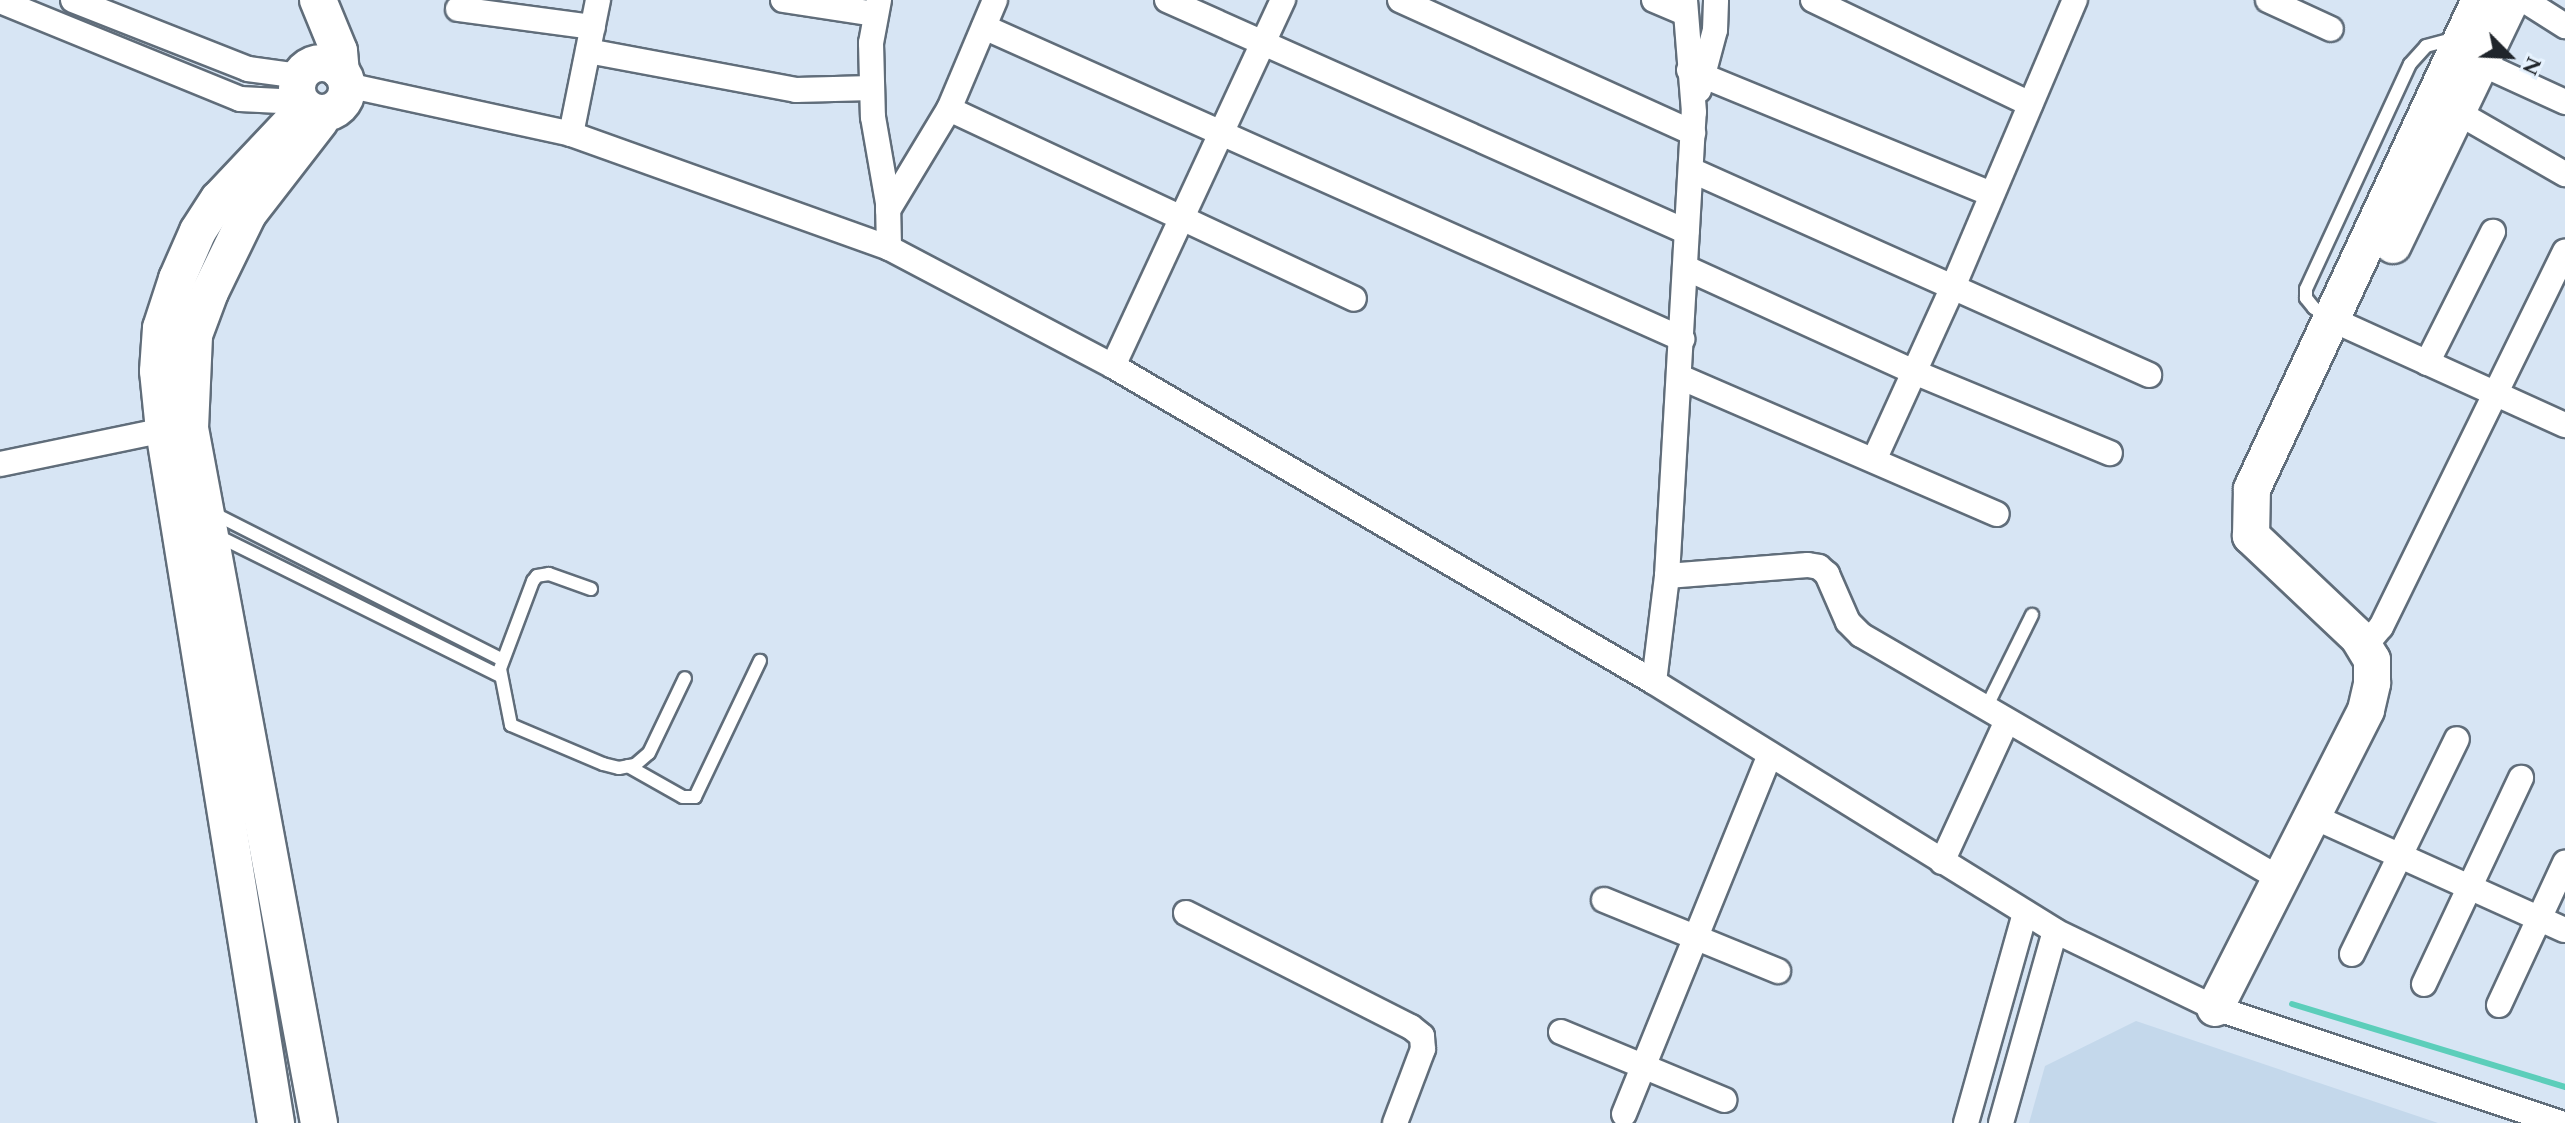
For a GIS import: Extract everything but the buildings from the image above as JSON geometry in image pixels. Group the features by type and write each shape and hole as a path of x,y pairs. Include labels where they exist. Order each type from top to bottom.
{"main road":[{"path":"295,0 319,89"},
{"path":"318,0 339,51 215,279 194,335 190,428 319,1123"},
{"path":"2215,1008 2366,710 2372,660 2364,647 2251,536 2252,489 2457,112 2467,51 2480,0"},
{"path":"2342,324 2467,51 2511,0"},
{"path":"276,1123 164,430 158,371 161,328 177,279 198,231 219,199 319,89"}],"street":[{"path":"73,0 248,69 319,89 571,134 889,248 1113,366 1654,682 2055,931 2215,1008 2560,1123"},
{"path":"571,134 598,0"},
{"path":"783,0 877,7 871,43 873,117 888,210 889,248"},
{"path":"888,210 949,109 995,0"},
{"path":"1167,0 1687,232"},
{"path":"1113,366 1283,0"},
{"path":"1400,0 1693,122"},
{"path":"1654,0 1685,6 1696,72 1667,576 1654,682"},
{"path":"1696,72 1715,30 1716,0"},
{"path":"1813,0 2030,104"},
{"path":"2268,0 2331,29"},
{"path":"2524,0 2565,26"},
{"path":"0,1 240,99 319,89"},
{"path":"1874,460 1953,287 2030,104 2065,3"},
{"path":"458,9 796,90 872,88"},
{"path":"984,27 1682,339"},
{"path":"2467,51 2565,102"},
{"path":"1696,72 1992,194"},
{"path":"949,109 1354,299"},
{"path":"2457,112 2565,174"},
{"path":"1691,170 2149,375"},
{"path":"2427,363 2493,232"},
{"path":"2364,647 2381,627 2565,252"},
{"path":"1686,268 1914,372 2110,453"},
{"path":"2342,324 2565,425"},
{"path":"1680,377 1997,514"},
{"path":"0,464 164,430"},
{"path":"1667,576 1808,565 1819,567 1827,574 1848,622 1861,635 2281,879"},
{"path":"1942,862 2007,721"},
{"path":"2352,954 2457,739"},
{"path":"1624,1114 1770,754"},
{"path":"2424,984 2521,778"},
{"path":"2312,816 2565,930"},
{"path":"2499,1005 2565,863"},
{"path":"1604,900 1778,971"},
{"path":"1186,913 1411,1027 1422,1036 1423,1049 1402,1121"},
{"path":"1966,1123 2025,913"},
{"path":"2001,1123 2055,931"},
{"path":"1561,1032 1645,1064 1724,1100"}],"lane":[{"path":"207,520 503,660"},
{"path":"207,520 500,676"},
{"path":"591,589 549,574 537,576 503,660 500,676 511,725 603,764 635,765 649,753 685,678"},
{"path":"1986,708 2032,615"},
{"path":"628,766 683,797 695,797 760,661"}],"shaded area":[{"path":"2136,1021 2438,1123 2029,1123 2045,1066"}],"waterway":[{"path":"2292,1004 2565,1087"}]}
